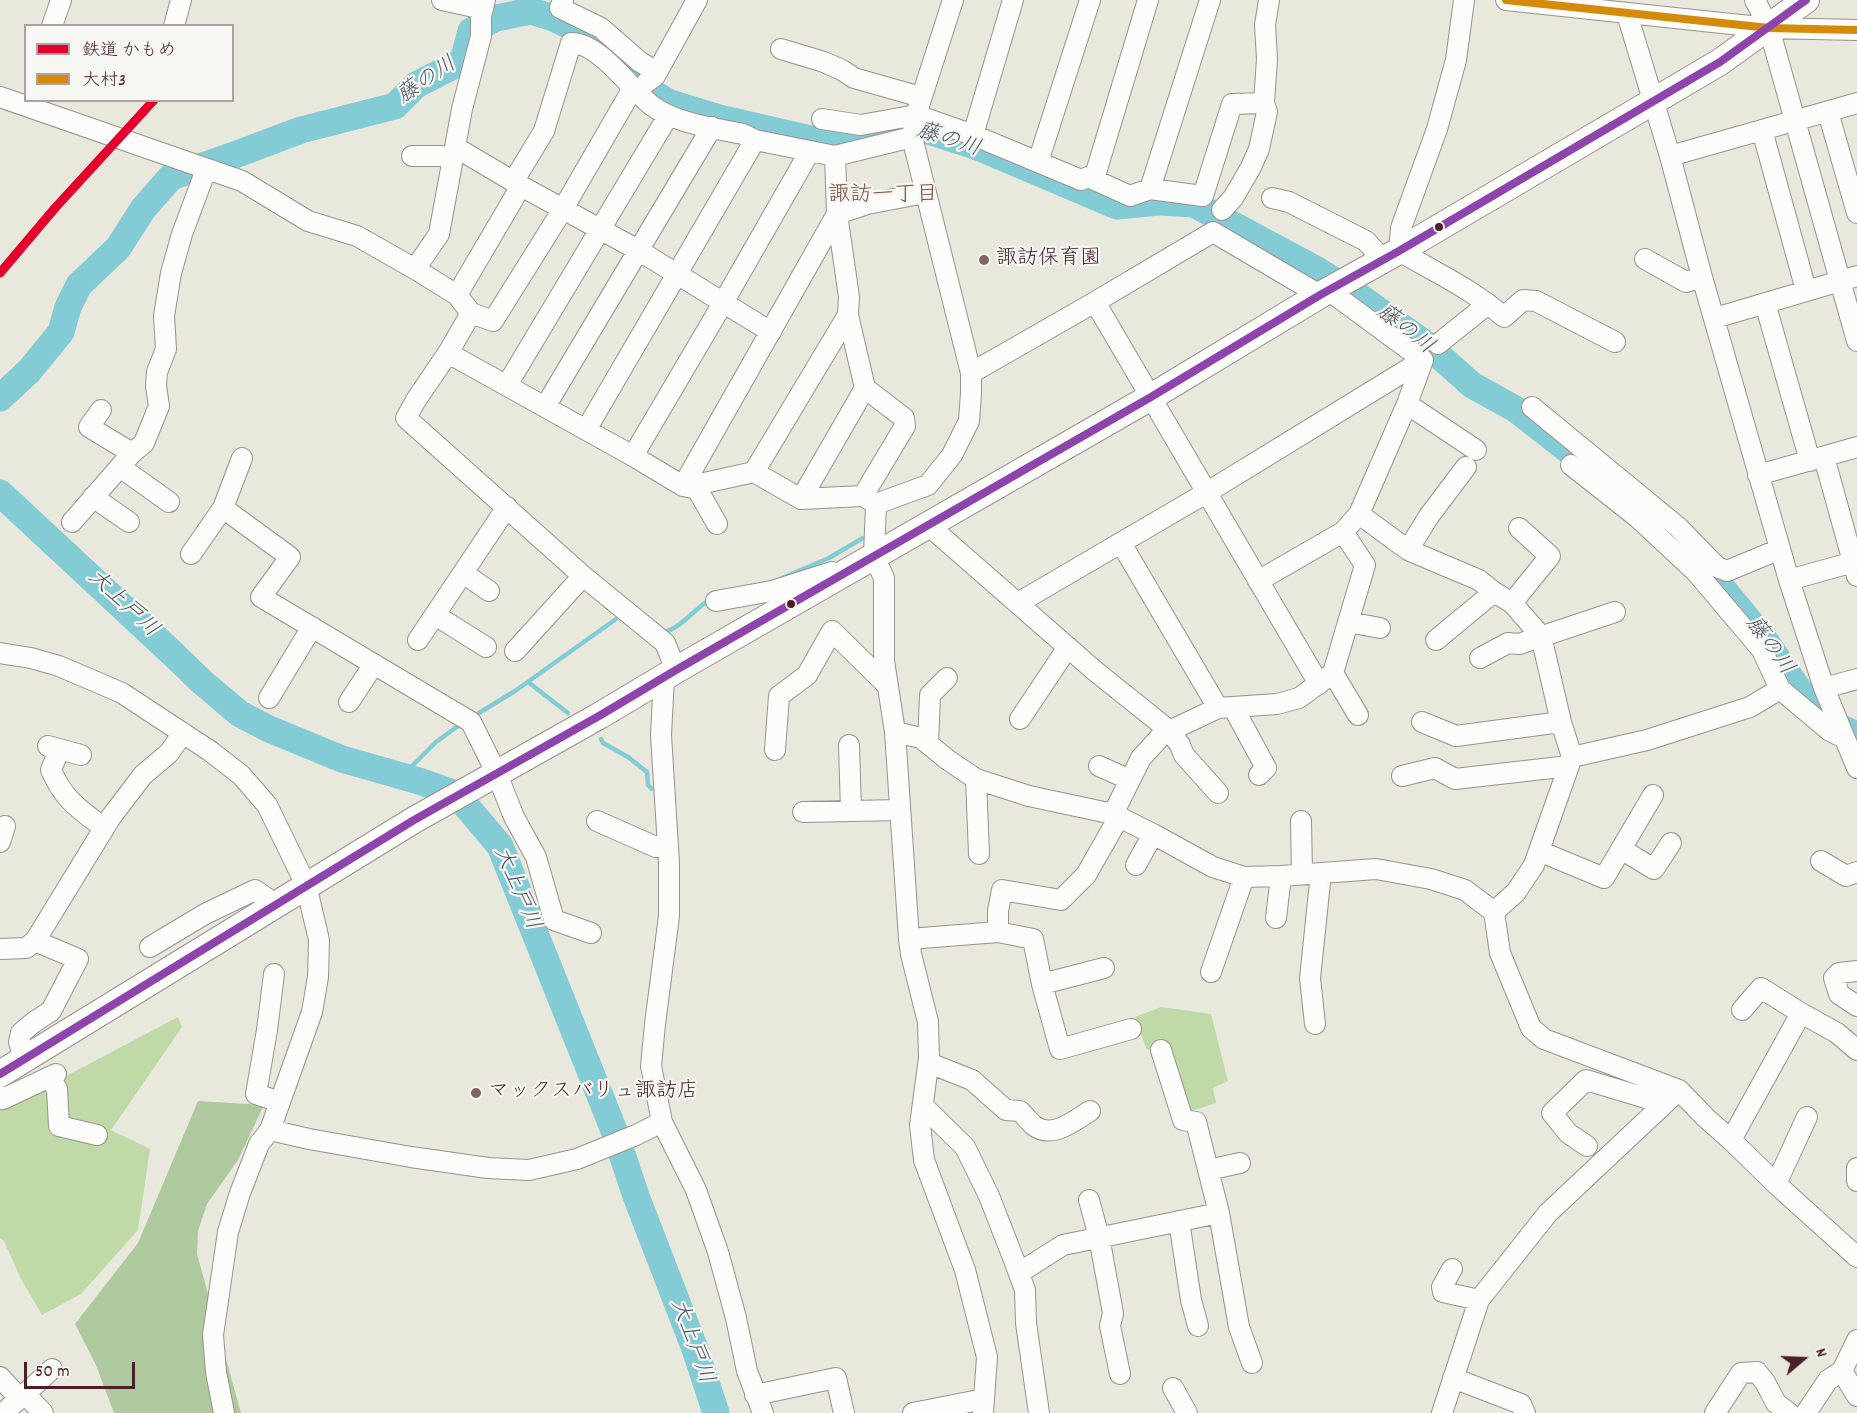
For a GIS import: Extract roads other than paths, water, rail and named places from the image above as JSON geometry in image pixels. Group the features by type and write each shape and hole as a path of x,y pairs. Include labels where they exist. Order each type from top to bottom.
{"main road":[{"path":"0,1074 414,820 1151,397 1720,62 1806,0"}],"street":[{"path":"53,24 61,0"},
{"path":"175,24 181,0"},
{"path":"415,269 440,234 462,110 481,36 483,8 442,0"},
{"path":"563,0 560,8 601,28 656,74"},
{"path":"27,102 242,181 308,221 357,236 457,296 471,313 493,321 635,89 656,74 697,0"},
{"path":"689,487 754,472 801,500 869,500 928,485 952,455 969,421 972,393 971,373 912,137 918,109 953,0"},
{"path":"973,135 1013,0"},
{"path":"1038,162 1090,0"},
{"path":"1094,179 1148,0"},
{"path":"1150,189 1210,0"},
{"path":"1222,210 1233,198 1259,149 1267,112 1264,103 1267,59 1265,25 1269,0"},
{"path":"1384,259 1401,228 1437,129 1456,60 1464,0"},
{"path":"1506,0 1769,28 1857,30"},
{"path":"1755,0 1769,28 1795,121 1849,278 1857,340"},
{"path":"1627,14 1670,156 1702,277 1789,580 1824,688 1857,768"},
{"path":"457,296 544,131 571,43 579,43 602,57 651,105 668,116 743,134 754,140 836,156 912,137"},
{"path":"781,49 842,70 854,78 973,135 1081,180 1088,177 1130,196 1150,189 1203,196 1232,104 1264,103"},
{"path":"0,97 24,101"},
{"path":"1670,156 1857,103"},
{"path":"822,119 861,125 918,109"},
{"path":"1828,112 1857,213"},
{"path":"507,385 668,116"},
{"path":"545,407 712,128"},
{"path":"1762,130 1806,290"},
{"path":"586,430 754,140"},
{"path":"633,456 810,151"},
{"path":"412,156 441,156 454,153 517,184 639,250 771,332"},
{"path":"836,156 837,214 849,297 848,315 865,388 904,418 905,426 869,500 874,556 885,578 884,661 895,732 909,939 928,1022 929,1063 920,1125 924,1160 965,1270 987,1357 984,1406 913,1413"},
{"path":"72,522 126,460 144,443 159,405 156,386 157,372 166,349 164,316 171,273 182,234 204,174 202,168"},
{"path":"689,487 837,214 867,204 925,193"},
{"path":"1272,198 1289,202 1298,198 1366,241 1384,259 1488,304 1504,317 1523,300 1536,301 1614,342"},
{"path":"971,373 1213,232 1326,292 1423,360"},
{"path":"1645,259 1686,282 1702,277"},
{"path":"1715,318 1849,278"},
{"path":"1095,302 1258,581 1326,678 1358,715"},
{"path":"1765,303 1817,459 1856,566 1789,580"},
{"path":"1438,344 1488,304"},
{"path":"471,313 406,418 583,576 665,643 670,674 661,735 668,847 669,916 654,1024 651,1066 662,1122 696,1190 718,1252 736,1318 747,1371 759,1404 836,1378 844,1413"},
{"path":"754,472 848,315"},
{"path":"448,353 689,487 717,524"},
{"path":"1258,581 1343,532 1359,514 1407,404 1423,360"},
{"path":"1018,603 1206,493 1423,360"},
{"path":"801,500 865,388"},
{"path":"1407,404 1471,459 1429,516 1408,550"},
{"path":"1532,407 1678,527 1717,567 1727,571 1780,549"},
{"path":"101,410 89,427 168,502"},
{"path":"1758,475 1857,447"},
{"path":"191,554 223,508 242,458"},
{"path":"1571,465 1637,517 1696,572 1762,650 1780,688 1830,731 1844,737"},
{"path":"93,497 129,522"},
{"path":"418,640 507,507"},
{"path":"223,508 290,557 261,597 471,722 492,777 536,857 554,920 591,933"},
{"path":"1359,514 1408,550 1479,580 1512,603 1541,636 1570,762 1534,865 1516,892 1494,912"},
{"path":"928,525 1068,647 1170,731 1184,755 1218,793"},
{"path":"1512,603 1550,556 1519,528"},
{"path":"998,932 998,911 1002,891 1061,900 1086,875 1141,759 1163,734 1225,708 1277,704 1299,698 1326,678 1348,622 1365,565 1343,532"},
{"path":"1120,543 1266,768 1259,775"},
{"path":"716,601 772,591 874,556"},
{"path":"463,573 489,591"},
{"path":"514,651 583,576"},
{"path":"1436,640 1494,592"},
{"path":"1480,658 1508,643 1519,644 1615,612"},
{"path":"435,615 486,647"},
{"path":"1348,622 1380,628"},
{"path":"270,698 312,627"},
{"path":"775,750 779,696 807,675 832,631 888,686"},
{"path":"1020,719 1068,647"},
{"path":"0,653 59,666 122,693 241,775 267,805 306,885 319,940 318,977 312,1012 270,1130 259,1144 243,1183 226,1243 213,1335 216,1372 224,1413"},
{"path":"350,702 374,664"},
{"path":"928,744 930,695 947,678"},
{"path":"1824,688 1857,679"},
{"path":"1402,776 1435,768 1455,779 1570,762 1749,707 1780,688"},
{"path":"1422,722 1456,736 1561,722"},
{"path":"895,732 921,738 948,760 976,778 1029,796 1116,815 1213,867 1244,877 1376,869 1431,879 1465,890 1494,912 1500,953 1531,1028 1544,1040 1673,1088 1857,1257"},
{"path":"0,949 26,948 35,941 104,828 143,775 169,753 183,733"},
{"path":"849,745 843,784 851,811"},
{"path":"81,755 53,748 51,770 57,784 71,803 104,828"},
{"path":"1099,766 1130,780"},
{"path":"976,778 979,854"},
{"path":"1539,851 1604,878 1653,795"},
{"path":"803,812 900,810"},
{"path":"597,821 656,847 668,847"},
{"path":"1301,821 1311,873 1310,978 1315,1024"},
{"path":"1136,865 1153,834"},
{"path":"1621,849 1654,869 1671,843"},
{"path":"1821,861 1846,876 1857,872"},
{"path":"1276,918 1281,876"},
{"path":"1211,972 1244,877"},
{"path":"150,947 201,917 255,890 275,904"},
{"path":"909,939 998,932 1033,939 1042,984 1060,1049 1131,1029"},
{"path":"24,1059 20,1042 21,1033 51,1011 78,959 35,941"},
{"path":"1042,984 1104,968"},
{"path":"1857,971 1839,973 1834,978 1839,994 1857,1006"},
{"path":"274,974 273,1037 256,1094 280,1102"},
{"path":"1742,1010 1761,988 1838,1034 1857,1050"},
{"path":"1731,1140 1801,1013"},
{"path":"1161,1050 1183,1120 1196,1122 1219,1213 1239,1327 1252,1363"},
{"path":"929,1063 972,1080 1006,1110 1020,1111 1035,1126 1046,1131 1055,1130 1090,1111"},
{"path":"0,1096 3,1099 52,1075 57,1089 58,1126 97,1135"},
{"path":"1587,1146 1568,1133 1552,1113 1586,1080 1649,1099 1673,1088"},
{"path":"1442,1413 1479,1300 1548,1213 1673,1088"},
{"path":"923,1106 965,1147 989,1196 1024,1290 1026,1323 1039,1413"},
{"path":"1776,1184 1807,1117"},
{"path":"270,1130 309,1139 488,1168 529,1170 577,1159 662,1122"},
{"path":"1208,1170 1240,1163"},
{"path":"1857,1168 1857,1181"},
{"path":"1089,1200 1099,1237 1113,1313 1110,1326 1120,1374"},
{"path":"1018,1273 1064,1245 1219,1213"},
{"path":"1179,1221 1191,1300 1198,1326"},
{"path":"1452,1269 1442,1287 1443,1292 1479,1300"},
{"path":"1806,1413 1828,1380 1842,1371 1857,1340"},
{"path":"3,1413 52,1369"},
{"path":"1842,1371 1857,1396"},
{"path":"1715,1413 1741,1373 1757,1372 1765,1382 1769,1406 1776,1403 1789,1413"},
{"path":"0,1377 43,1413"},
{"path":"1453,1378 1521,1404 1525,1413"},
{"path":"1173,1388 1187,1413"}],"waterway":[{"name":"藤の川","path":"0,398 29,371 61,332 68,307 79,285 118,248 143,209 171,177 301,130 395,106 416,85 463,61 471,31 496,18 531,11 551,17 600,41 614,52 648,90 670,103 719,118 832,144 897,127 928,131 978,147 1117,206 1159,202 1194,204 1317,270 1357,295 1427,345 1472,385 1517,410 1595,471"},
{"name":"大上戸川","path":"0,493 202,682 240,714 269,729 342,759 456,794 500,846 615,1133 636,1196 695,1349 716,1413"},
{"path":"782,578 829,558 863,538"},
{"name":"藤の川","path":"1687,548 1764,639 1814,712 1826,721 1857,735"},
{"path":"664,632 676,627 712,598"},
{"path":"479,713 515,691 616,619"},
{"path":"528,682 568,713"},
{"path":"402,776 436,742 458,726"},
{"path":"601,739 603,743 628,757 647,772 648,785 652,789"}],"rail line":[{"name":"かもめ","path":"0,273 55,208 152,102"}],"place":[{"name":"諏訪保育園","path":"984,260"},
{"name":"マックスバリュ諏訪店","path":"476,1093"}],"district":[{"name":"諏訪一丁目","path":"883,197"}]}
